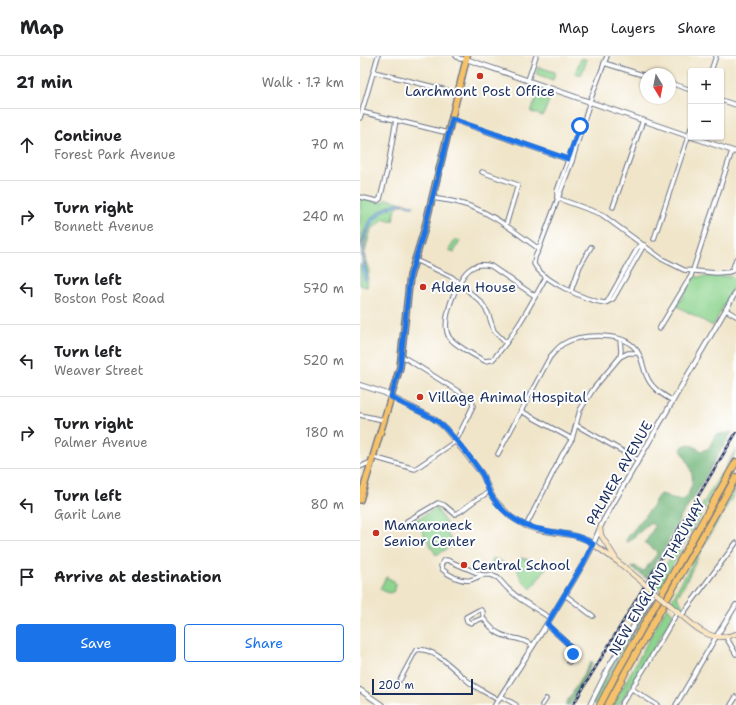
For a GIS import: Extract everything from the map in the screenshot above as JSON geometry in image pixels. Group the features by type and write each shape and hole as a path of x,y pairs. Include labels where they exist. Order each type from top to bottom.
{"highway":[{"name":"NEW ENGLAND THRUWAY","path":"600,705 736,462"},
{"name":"NEW ENGLAND THRUWAY","path":"608,705 736,477"}],"main road":[{"path":"360,500 400,367 408,289 452,119 466,57"},
{"path":"391,397 433,418 445,428 482,474 493,498 504,512 511,517 526,526 538,530 572,535 587,540 618,562 653,593 678,611 701,631 710,636 716,637 726,637 736,634"},
{"path":"600,528 602,535 618,562"}],"street":[{"path":"360,118 378,56"},
{"path":"456,56 460,59 466,57 688,135"},
{"path":"528,80 536,56"},
{"path":"607,56 584,121 580,126 570,160 557,191 557,198 535,257 534,264 546,277 571,291 607,302 613,300 644,245"},
{"path":"712,68 716,56"},
{"path":"604,63 640,74"},
{"path":"374,72 458,93"},
{"path":"676,85 688,89"},
{"path":"360,96 366,97"},
{"path":"724,101 736,105"},
{"path":"362,112 448,133"},
{"path":"452,119 570,160"},
{"path":"360,197 379,200 381,196 388,167 396,120"},
{"path":"613,207 643,120"},
{"path":"654,239 689,140"},
{"path":"659,329 691,276 734,152 701,140"},
{"path":"482,172 518,185 506,225"},
{"path":"432,198 468,205 485,213 506,225 539,249"},
{"path":"557,198 601,214 662,259 684,270 716,274 734,270"},
{"path":"571,291 580,266 591,247"},
{"path":"736,259 734,270 736,275"},
{"path":"415,260 460,282 484,304 494,331 506,344"},
{"path":"535,296 491,266 486,264 470,268 460,282 452,299 448,314 446,329 447,334 454,343 484,361 490,361 506,344 535,296 546,277"},
{"name":"PALMER AVENUE","path":"495,705 565,595 638,460 736,292"},
{"path":"726,310 736,316"},
{"path":"498,454 550,357 561,345 569,341 590,336 620,339 632,345 642,360 646,375 651,384 658,391 673,401"},
{"path":"620,339 620,357"},
{"path":"526,526 562,455 572,440 580,410 594,388 620,357 628,353 638,353"},
{"path":"360,467 372,460 415,469 456,441 473,406 472,400 402,356"},
{"path":"360,385 391,397"},
{"path":"521,411 572,440"},
{"path":"360,415 383,420"},
{"path":"576,425 638,460"},
{"path":"407,521 438,503 444,505 455,514 490,492"},
{"path":"682,615 736,543"},
{"path":"482,575 447,560 443,561 441,566 444,571 462,580 470,580 482,575 491,575 498,578 520,599 550,618"},
{"path":"590,705 610,665 653,593"},
{"path":"565,595 593,616"},
{"path":"676,705 736,605"},
{"path":"484,618 471,623 468,623 466,619 468,615 481,610 484,618 494,631 499,634 519,638 532,646"},
{"path":"621,705 678,611"},
{"path":"547,624 570,646 572,657 569,662"},
{"path":"726,637 736,654"},
{"path":"400,680 416,650 419,649 442,658 470,683 498,700"},
{"path":"632,689 657,705"},
{"path":"360,690 382,705"},
{"path":"501,696 516,705"},
{"path":"731,705 736,697"},
{"path":"542,705 546,699"}],"green space":[{"path":"581,58 587,60 581,75 575,73"},
{"path":"538,67 555,72 553,80 536,74"},
{"path":"539,91 551,95 543,116 531,112"},
{"path":"360,197 383,203 387,199 408,204 396,203 388,206 372,218 366,227 360,247"},
{"path":"400,204 404,205 399,205 396,209 393,221 384,219 371,230 365,252 366,240 369,231 380,214 389,208"},
{"path":"455,239 460,241 454,252 449,250"},
{"path":"365,258 369,271 367,287 360,285 360,264 362,269 367,273"},
{"path":"731,276 735,279 735,284 713,326 677,306 695,277"},
{"path":"732,432 646,578 631,567 635,566 643,572 657,554 656,551 645,543 655,526 650,523 626,542 627,538 652,507 660,494 678,500 684,499 687,496 691,486 692,476 689,465 681,450 683,446 690,444 702,451 709,448 715,435"},
{"path":"736,449 736,452 658,591 652,585 664,568"},
{"path":"736,485 736,491 704,545 677,597 685,609 681,610 671,601"},
{"path":"436,508 449,528 445,530 454,545 436,555 416,520"},
{"path":"493,558 503,562 500,570 491,566"},
{"path":"521,558 533,561 546,568 531,589 521,579 516,566"},
{"path":"386,577 394,581 396,586 393,592 388,593 380,589"},
{"path":"654,596 655,597 613,669 595,705 593,702 600,687"},
{"path":"667,607 673,614 670,618 671,619 619,705 613,705"},
{"path":"591,662 593,662 570,705 565,705"}],"water":[{"path":"396,203 414,205 414,207 402,204 390,208 377,217 372,224 363,246 363,258 367,275 365,282 362,266 362,248 365,232 372,218 384,209"}],"railway":[{"path":"573,705 736,433"}],"place":[{"name":"Larchmont Post Office","path":"480,76"},
{"name":"Alden House","path":"423,287"},
{"name":"Village Animal Hospital","path":"420,397"},
{"name":"Mamaroneck Senior Center","path":"376,533"},
{"name":"Central School","path":"464,565"}],"route":[{"path":"573,654 570,646 547,624 583,564 593,544 587,540 572,535 547,532 526,526 504,512 493,498 482,474 445,428 433,418 398,402 391,397 400,367 410,276 424,231 452,119 568,159 580,126"}]}
